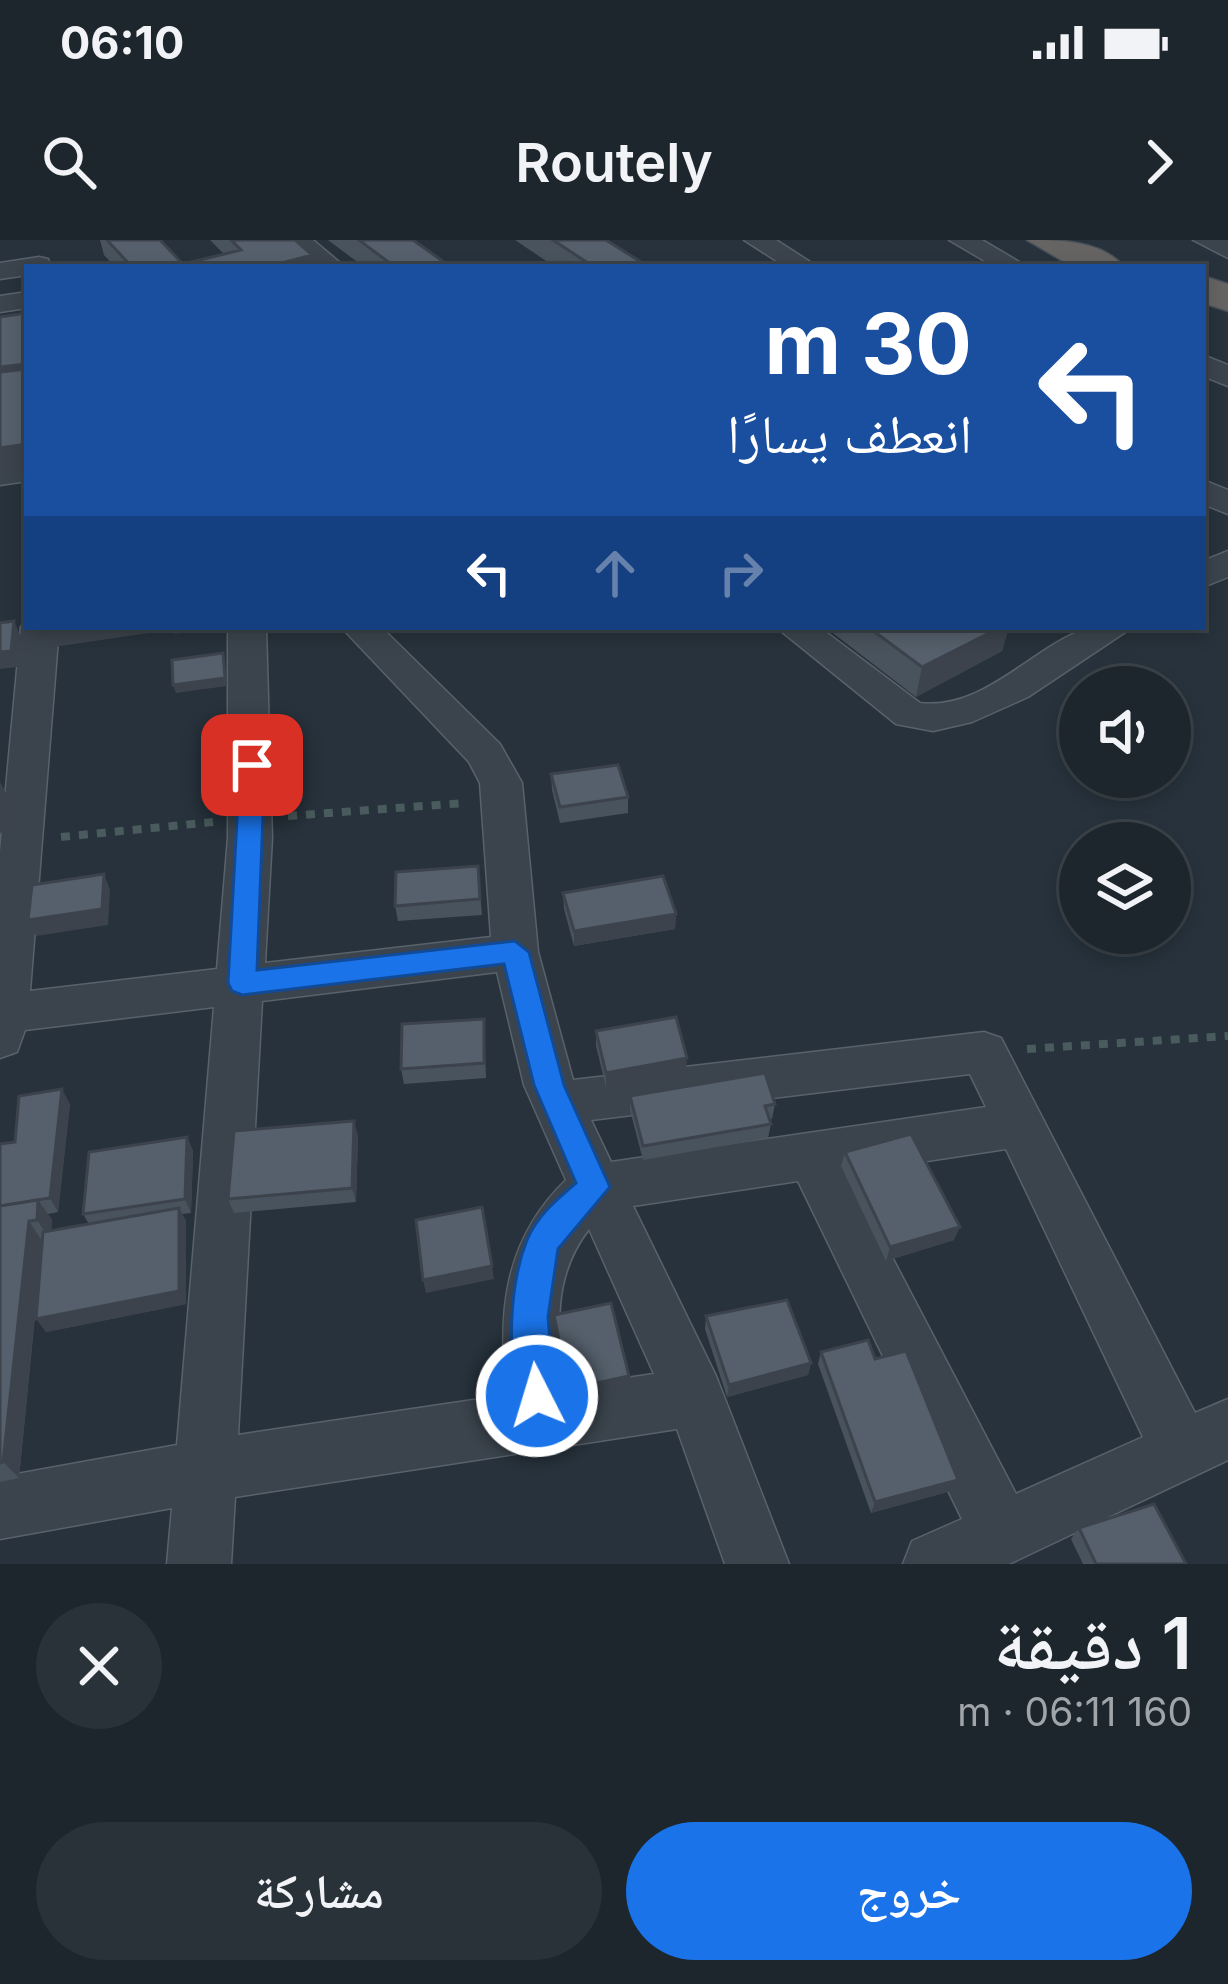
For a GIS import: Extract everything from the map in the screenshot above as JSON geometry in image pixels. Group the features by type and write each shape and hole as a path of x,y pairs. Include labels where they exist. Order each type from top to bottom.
{"highway":[{"path":"1046,240 1099,258"}],"street":[{"path":"297,240 328,264"},
{"path":"757,240 800,264"},
{"path":"962,240 1009,264"},
{"path":"1206,240 1228,250"},
{"path":"0,271 35,257"},
{"path":"40,630 2,1022 242,983 515,952"},
{"path":"199,1564 251,819 248,630"},
{"path":"363,630 486,754 505,800 515,952 557,1103 695,1397 757,1564"},
{"path":"799,630 910,715 926,720 960,716 1109,630"},
{"path":"557,1103 984,1052 1016,1124 1214,1442 1025,1542 935,1564"},
{"path":"540,1420 530,1317 534,1277 542,1245 561,1216 594,1187 1016,1124"},
{"path":"811,1154 1025,1542"},
{"path":"0,1508 695,1397"}],"path":[{"path":"22,841 505,800"},
{"path":"984,1052 1228,1036"}],"building":[{"path":"107,240 160,240 183,264 129,264"},
{"path":"231,240 295,240 312,255 278,264 183,264 241,250"},
{"path":"359,240 413,240 447,264 391,264"},
{"path":"553,240 606,240 644,264 589,264"},
{"path":"24,313 24,364 0,367 0,317"},
{"path":"24,369 24,444 0,448 0,372"},
{"path":"14,621 11,651 0,652 0,623"},
{"path":"872,630 995,630 922,667"},
{"path":"223,653 225,678 173,685 172,660"},
{"path":"618,765 628,797 560,807 551,774"},
{"path":"478,866 480,899 395,906 396,872"},
{"path":"104,874 102,909 28,920 32,885"},
{"path":"663,876 676,914 574,931 563,893"},
{"path":"676,1017 687,1058 606,1073 596,1031"},
{"path":"484,1019 484,1063 401,1069 402,1024"},
{"path":"765,1073 775,1104 765,1106 771,1124 643,1146 630,1096"},
{"path":"62,1089 50,1198 0,1206 0,1144 15,1142 19,1096"},
{"path":"354,1121 352,1188 228,1199 234,1131"},
{"path":"911,1134 960,1227 890,1247 845,1152"},
{"path":"187,1137 185,1199 83,1214 89,1152"},
{"path":"38,1200 37,1220 29,1221 0,1463 0,1206"},
{"path":"482,1207 492,1266 423,1280 416,1220"},
{"path":"179,1208 179,1291 36,1319 43,1232"},
{"path":"787,1300 811,1363 729,1385 706,1316"},
{"path":"611,1303 629,1376 569,1389 554,1315"},
{"path":"868,1340 875,1359 906,1351 958,1480 875,1502 821,1352"},
{"path":"1154,1504 1186,1564 1096,1564 1079,1528"}],"route":[{"path":"252,765 242,983 515,952 549,1085 594,1187 561,1216 542,1245 530,1317 537,1396"}]}
